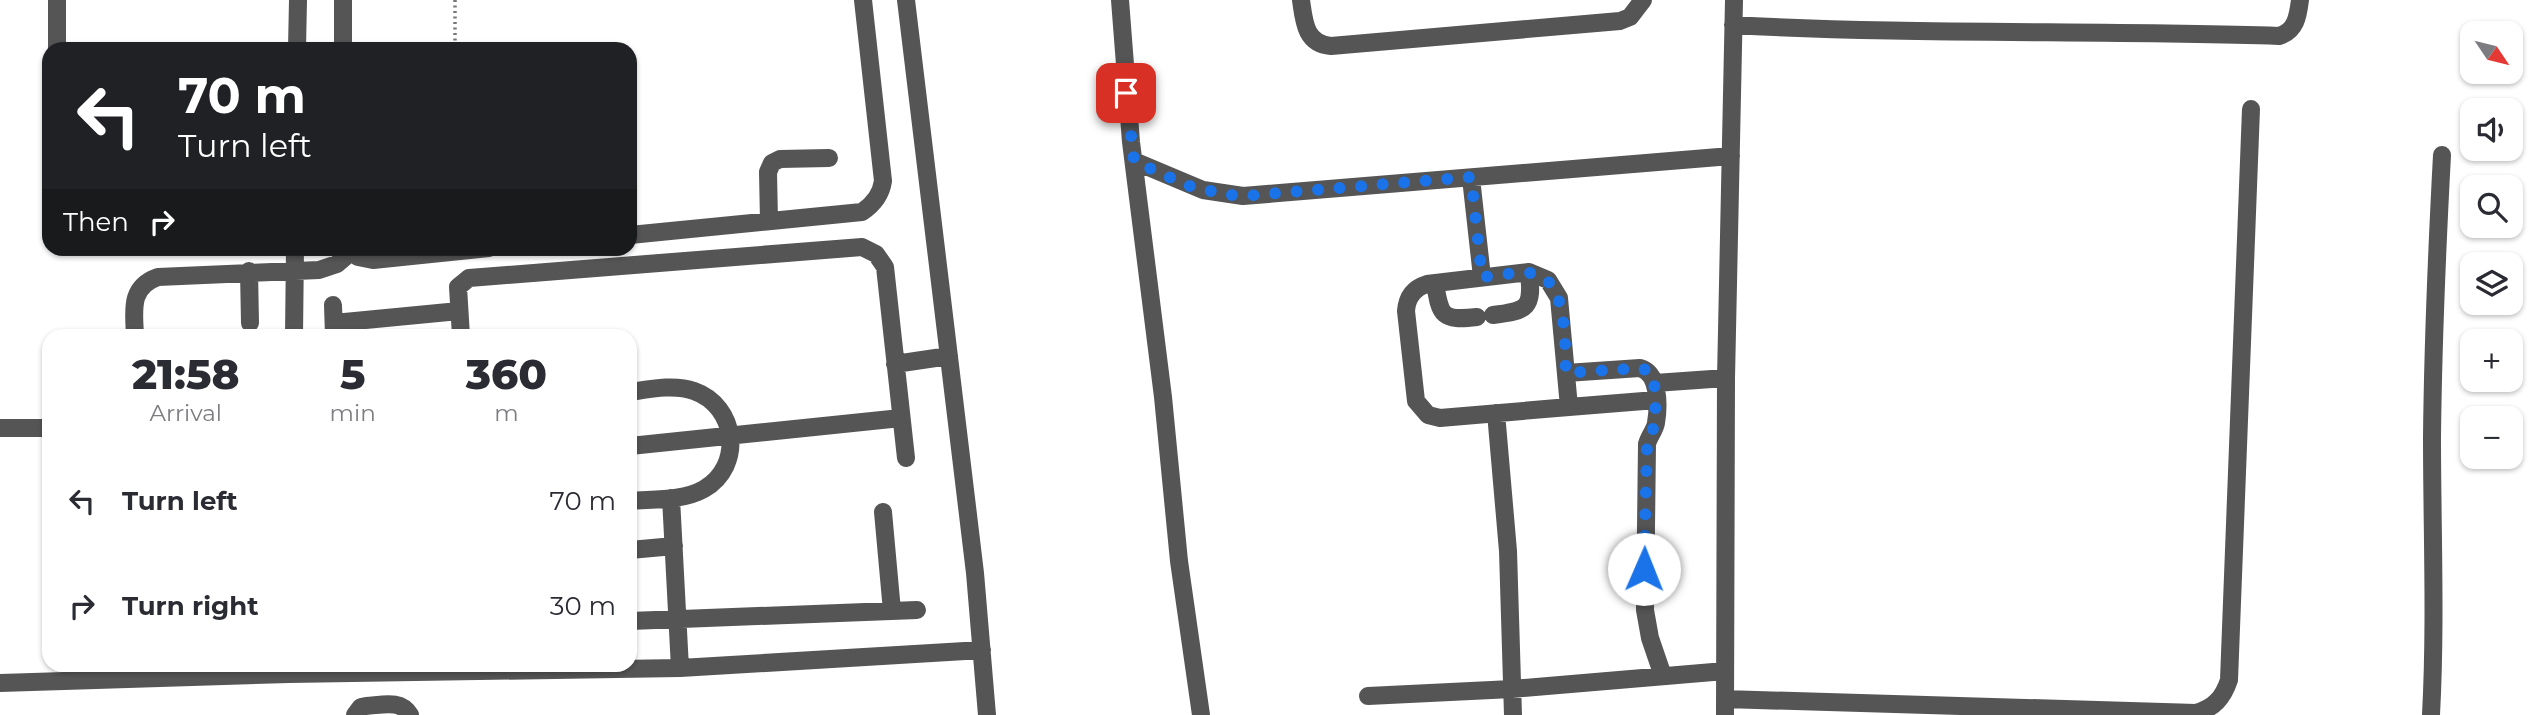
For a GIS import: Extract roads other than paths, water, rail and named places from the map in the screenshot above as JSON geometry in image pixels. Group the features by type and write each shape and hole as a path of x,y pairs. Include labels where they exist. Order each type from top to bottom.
{"street":[{"path":"57,0 57,42"},
{"path":"297,42 298,0"},
{"path":"343,0 343,42"},
{"path":"637,233 862,212 880,194 883,181 863,0"},
{"path":"906,0 949,356 987,715"},
{"path":"1120,0 1126,93 1200,715"},
{"path":"1301,0 1309,35 1319,43 1331,46 1620,21 1630,17 1643,0"},
{"path":"1734,0 1726,378 1725,707 2196,713 2214,705 2221,698 2229,680 2250,109"},
{"path":"1733,25 1877,31 2100,31 2279,36 2285,35 2294,27 2300,0"},
{"path":"2431,715 2434,630 2434,321 2442,155"},
{"path":"1134,161 1195,188 1243,196 1731,156"},
{"path":"769,221 768,172 772,163 780,159 829,158"},
{"path":"1471,177 1482,277"},
{"path":"460,329 458,287 469,278 862,247 876,254 885,267 906,458"},
{"path":"294,329 295,256"},
{"path":"135,329 136,294 149,280 158,277 328,268 347,256"},
{"path":"357,256 373,260 412,256"},
{"path":"248,271 250,323"},
{"path":"1569,407 1557,291 1542,276 1529,272 1482,277 1420,286 1414,291 1407,303 1416,401 1423,411 1434,417 1569,407 1726,378"},
{"path":"1435,283 1439,307 1445,316 1456,319 1485,316 1516,312 1527,305 1531,293 1529,272"},
{"path":"334,321 459,311"},
{"path":"895,364 949,356"},
{"path":"1566,373 1640,368 1652,374 1656,392 1656,421 1647,444 1644,595 1647,624 1663,676"},
{"path":"637,391 677,388 693,390 719,407 727,420 731,435 728,459 716,479 704,489 671,498 637,500"},
{"path":"1496,413 1508,551 1513,715"},
{"path":"637,445 901,418"},
{"path":"0,428 42,428"},
{"path":"671,498 680,668"},
{"path":"883,512 892,611"},
{"path":"637,549 674,546"},
{"path":"637,621 917,610"},
{"path":"637,668 680,668 982,650"},
{"path":"1368,696 1512,689 1725,671"},
{"path":"0,683 227,672"},
{"path":"355,715 361,707 398,704 407,709 410,715"}]}
